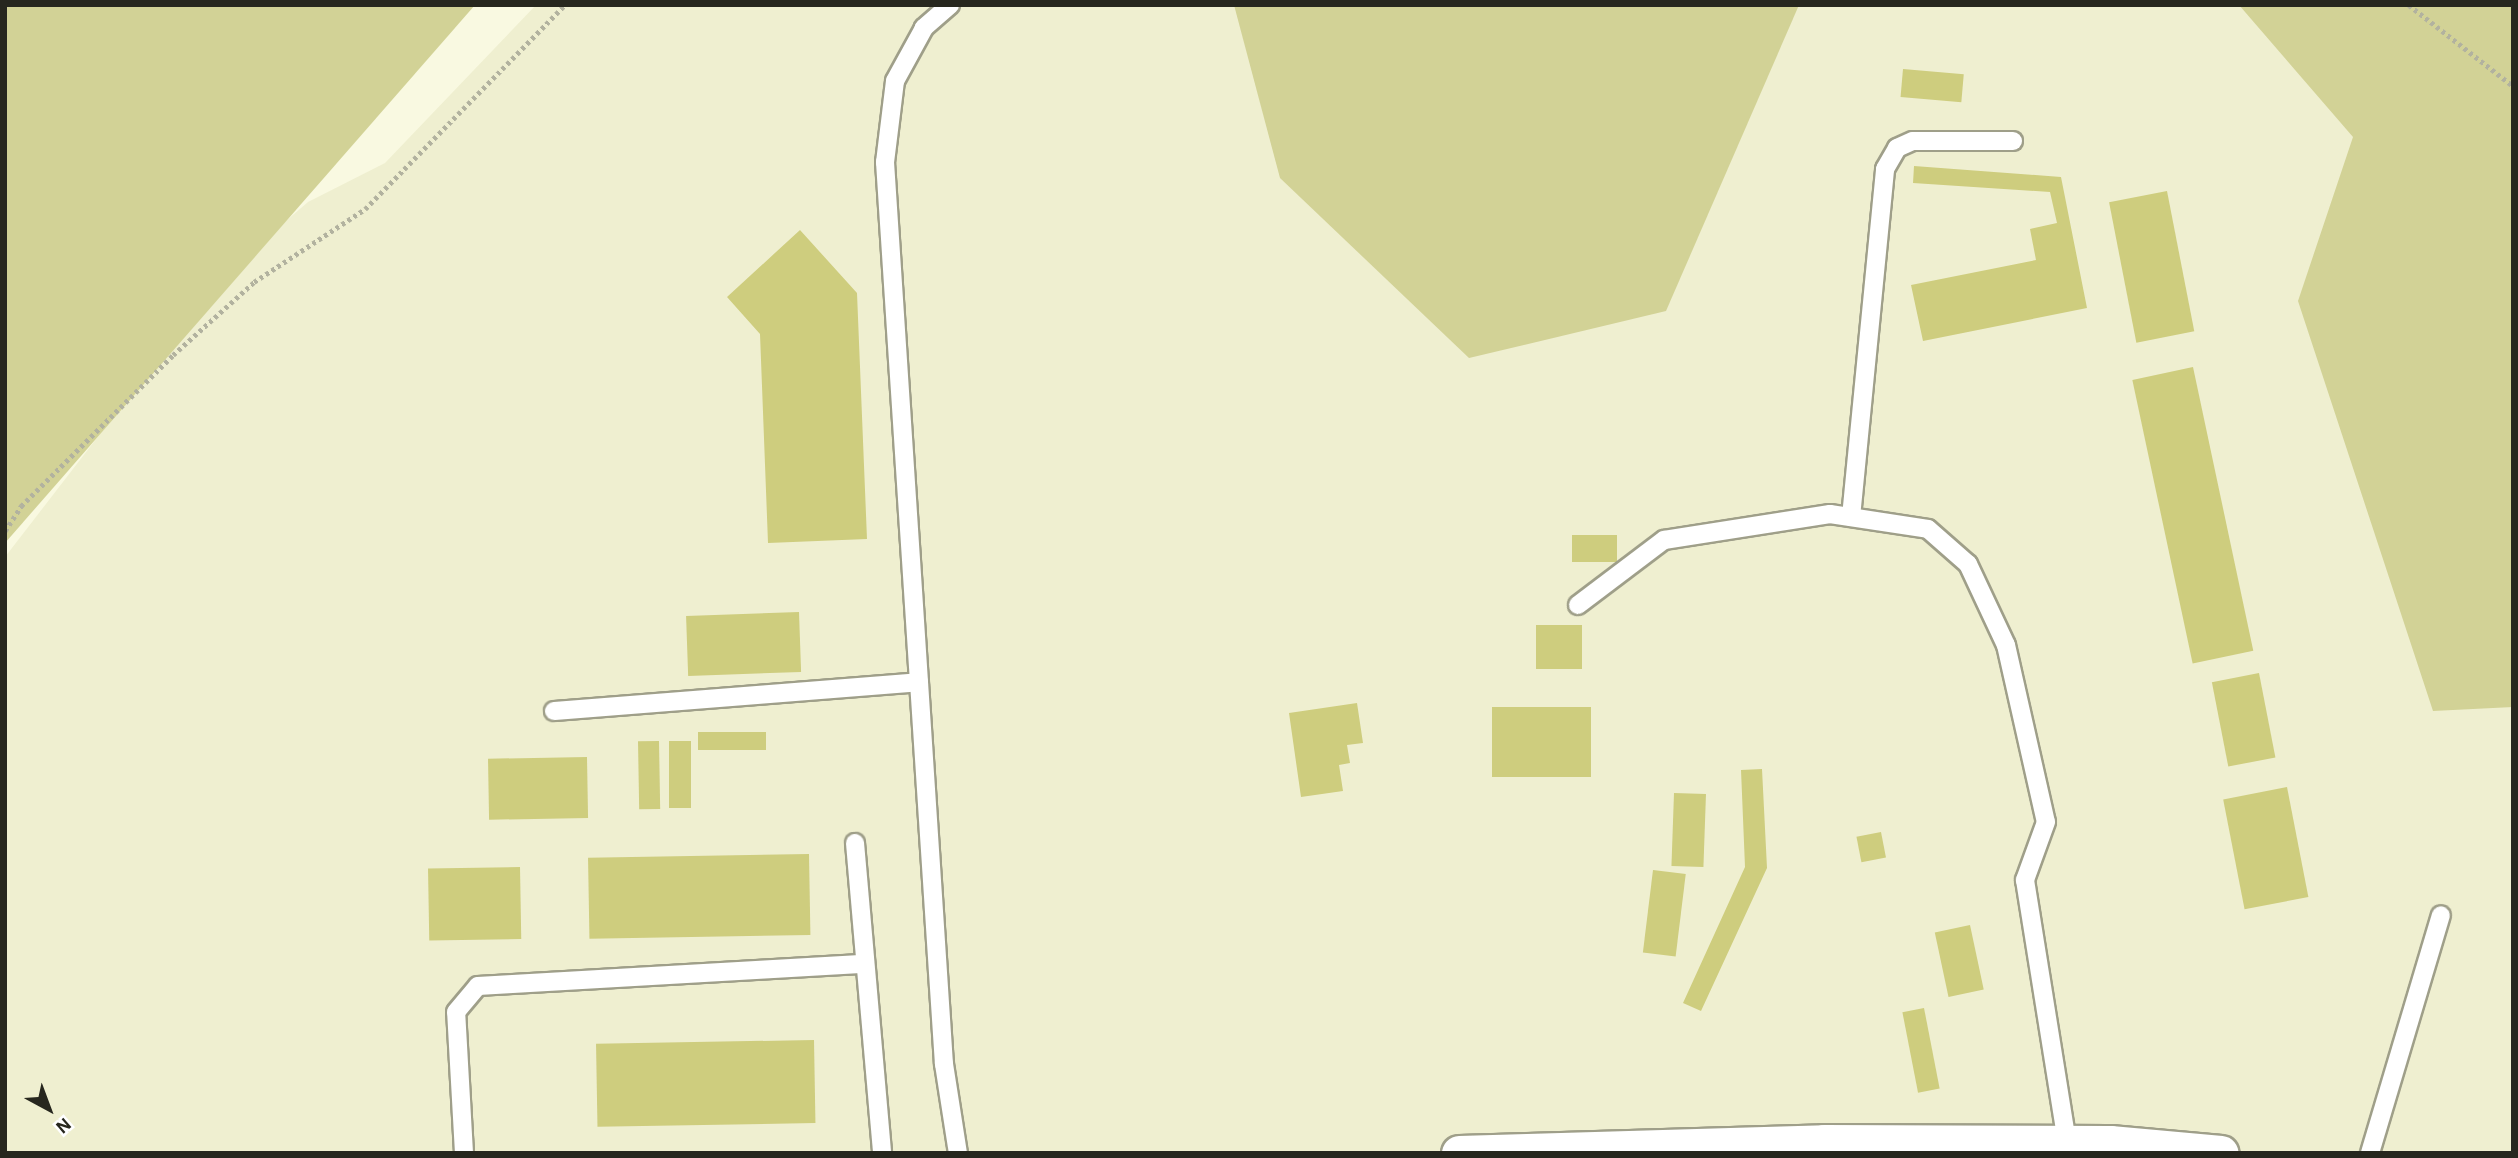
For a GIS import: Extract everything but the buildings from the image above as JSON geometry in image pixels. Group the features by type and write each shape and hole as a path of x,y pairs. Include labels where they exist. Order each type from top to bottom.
{"street":[{"path":"1459,1153 1824,1142 2067,1142 2221,1153"}],"lane":[{"path":"950,5 924,28 895,81 885,162 944,1064 958,1153"},
{"path":"1852,517 1885,169 1897,148 1913,141 2013,141"},
{"path":"1578,605 1664,540 1830,514 1928,529 1968,564 2006,645 2046,822 2025,880 2067,1142"},
{"path":"554,711 919,682"},
{"path":"855,843 863,964 882,1153"},
{"path":"2370,1153 2441,915"},
{"path":"464,1153 456,1012 478,986 863,964"}],"path":[{"path":"5,531 21,506 173,355 254,282 365,209 565,5"},
{"path":"2409,5 2513,86"}],"shaded area":[{"path":"536,5 2513,5 2513,1153 5,1153 5,557 178,333 272,233 308,202 385,163"}],"green space":[{"path":"5,5 475,5 5,543"},
{"path":"1234,5 1799,5 1666,311 1469,358 1280,178"},
{"path":"2239,5 2513,5 2513,707 2433,711 2298,301 2353,137"}]}
